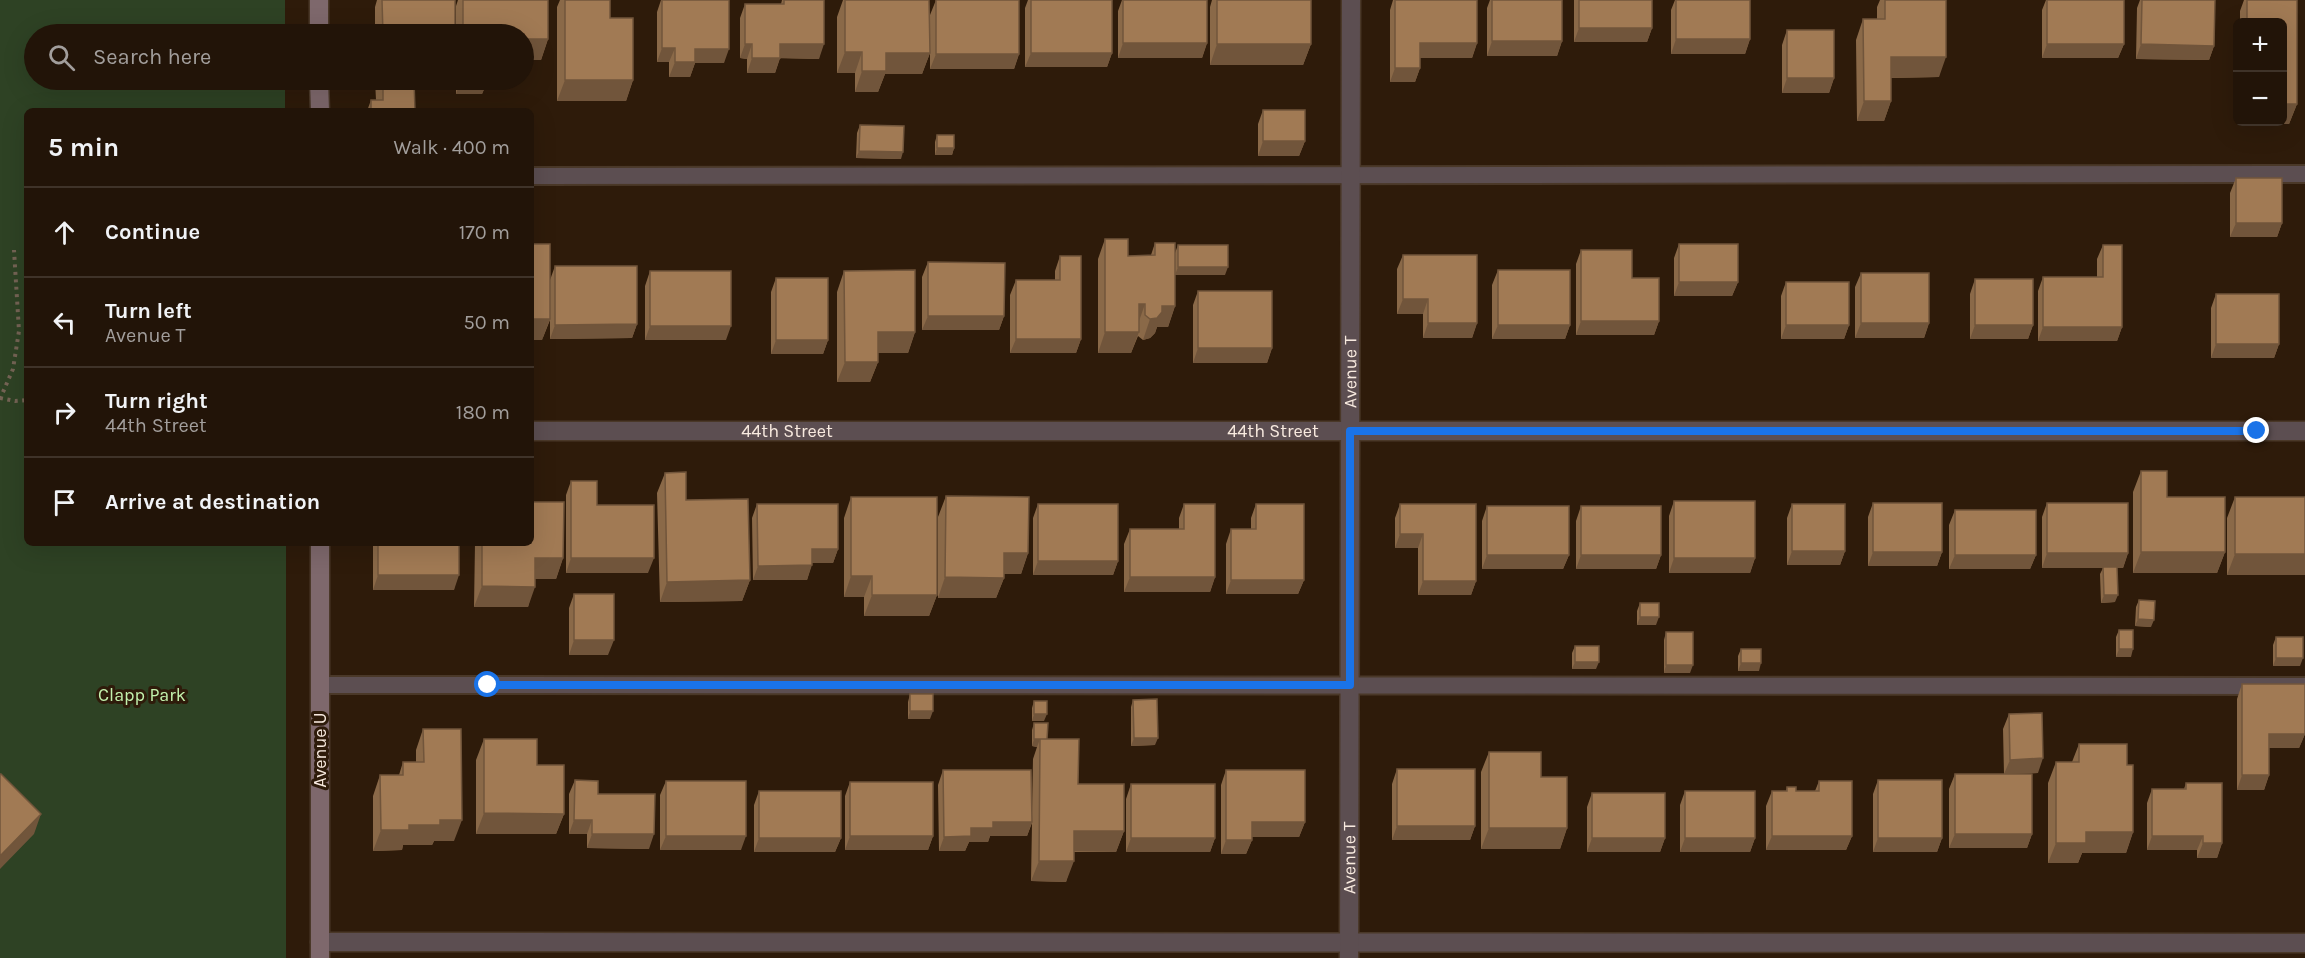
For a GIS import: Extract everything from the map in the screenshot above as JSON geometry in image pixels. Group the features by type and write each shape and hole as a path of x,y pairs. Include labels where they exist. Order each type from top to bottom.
{"street":[{"path":"319,0 319,24"},
{"name":"Avenue T","path":"1349,950 1351,0"},
{"path":"320,90 320,108"},
{"name":"44th Street","path":"534,431 2305,431"},
{"name":"Avenue U","path":"320,546 320,950"},
{"path":"320,950 1349,950 2305,944"}],"lane":[{"path":"534,176 2305,174"},
{"path":"320,685 2305,686"}],"path":[{"path":"14,250 19,331 13,369 0,398 24,400"}],"green space":[{"name":"Clapp Park","path":"0,0 285,0 285,24 24,24 24,90 285,90 285,108 24,108 24,546 286,546 286,958 0,958"}],"building":[{"path":"382,0 455,0 455,24 383,24"},
{"path":"463,0 548,0 548,39 534,39 534,24 463,24"},
{"path":"565,0 610,0 610,18 633,18 633,80 565,80"},
{"path":"662,0 729,0 729,49 695,49 695,62 675,62 675,48 662,48"},
{"path":"784,0 824,0 824,44 780,44 780,58 752,58 752,44 745,44 745,4 784,4"},
{"path":"845,0 929,0 930,53 886,53 886,71 862,71 862,52 845,52"},
{"path":"936,0 1019,0 1019,54 936,54"},
{"path":"1031,0 1112,0 1112,53 1031,53"},
{"path":"1123,0 1207,0 1207,43 1123,43"},
{"path":"1217,0 1311,0 1311,44 1217,44"},
{"path":"1395,0 1477,0 1477,43 1420,43 1420,68 1395,68"},
{"path":"1492,0 1562,0 1562,41 1492,41"},
{"path":"1579,0 1652,0 1652,28 1579,28"},
{"path":"1676,0 1750,0 1750,39 1676,39"},
{"path":"1885,0 1946,0 1946,57 1891,57 1891,101 1864,101 1863,19 1885,19"},
{"path":"2047,0 2124,0 2124,44 2047,44"},
{"path":"2142,0 2215,0 2214,46 2141,44"},
{"path":"2247,0 2297,0 2297,104 2287,104 2287,18 2247,18"},
{"path":"1787,30 1834,30 1834,78 1787,78"},
{"path":"383,90 414,90 415,108 371,108 371,100 383,100"},
{"path":"1263,110 1305,110 1305,141 1263,141"},
{"path":"860,125 904,126 903,152 859,151"},
{"path":"937,135 954,135 954,148 937,148"},
{"path":"2236,178 2282,178 2282,223 2236,223"},
{"path":"1105,239 1128,239 1128,256 1155,255 1155,243 1175,243 1175,306 1162,306 1162,312 1157,318 1150,319 1145,315 1145,304 1139,304 1139,332 1105,332"},
{"path":"534,244 550,244 550,319 534,319"},
{"path":"1679,244 1738,244 1738,282 1679,282"},
{"path":"1178,245 1228,245 1228,267 1178,267"},
{"path":"2103,245 2122,245 2122,327 2043,327 2043,277 2103,277"},
{"path":"1581,250 1632,250 1632,278 1659,278 1659,321 1581,321"},
{"path":"1403,255 1477,255 1477,323 1428,323 1428,299 1403,299"},
{"path":"1060,256 1081,256 1081,339 1016,339 1016,280 1060,280"},
{"path":"928,262 1005,263 1004,316 928,316"},
{"path":"555,266 637,266 637,324 555,325"},
{"path":"915,270 915,332 878,332 878,362 845,362 844,271"},
{"path":"1498,270 1570,270 1570,325 1498,325"},
{"path":"650,271 731,271 731,326 650,326"},
{"path":"1861,273 1929,273 1929,323 1861,323"},
{"path":"776,278 828,278 828,340 776,340"},
{"path":"1975,279 2033,279 2033,325 1975,325"},
{"path":"1786,282 1849,282 1849,325 1786,325"},
{"path":"1198,291 1272,291 1272,348 1198,348"},
{"path":"2216,294 2279,294 2279,344 2216,344"},
{"path":"2141,471 2167,471 2167,497 2225,497 2225,552 2141,552"},
{"path":"686,472 686,500 748,499 750,580 667,582 665,473"},
{"path":"571,481 597,481 597,505 654,505 654,558 571,558"},
{"path":"946,496 1029,497 1028,553 1004,553 1004,578 945,577"},
{"path":"851,497 937,497 937,595 872,595 872,576 851,576"},
{"path":"2235,497 2305,497 2305,554 2235,554"},
{"path":"1674,501 1755,501 1755,558 1674,558"},
{"path":"534,502 564,502 563,558 535,558 535,587 482,586 482,546 534,546"},
{"path":"1873,503 1942,503 1942,552 1873,552"},
{"path":"2047,503 2128,503 2128,553 2047,553"},
{"path":"757,504 838,504 838,549 812,549 812,565 758,566"},
{"path":"1038,504 1118,504 1118,561 1038,561"},
{"path":"1184,504 1215,504 1215,577 1130,577 1130,529 1184,529"},
{"path":"1256,504 1304,504 1304,580 1231,580 1231,529 1256,529"},
{"path":"1400,504 1476,504 1476,581 1423,581 1423,534 1400,534"},
{"path":"1792,504 1845,504 1845,551 1792,551"},
{"path":"1487,506 1569,506 1569,555 1487,555"},
{"path":"1581,506 1661,506 1661,555 1581,555"},
{"path":"1955,510 2036,510 2036,555 1955,555"},
{"path":"378,546 459,546 459,575 378,575"},
{"path":"2103,567 2117,567 2118,595 2104,595"},
{"path":"574,594 614,594 614,640 574,640"},
{"path":"2139,600 2155,601 2154,620 2138,619"},
{"path":"1640,603 1659,603 1659,617 1640,617"},
{"path":"2119,630 2133,630 2133,649 2119,649"},
{"path":"1666,632 1693,632 1693,665 1666,665"},
{"path":"2276,637 2303,637 2303,658 2276,658"},
{"path":"1575,646 1599,646 1599,662 1575,662"},
{"path":"1741,649 1761,649 1761,663 1741,663"},
{"path":"2242,684 2305,684 2305,734 2269,734 2269,775 2242,775"},
{"path":"910,694 933,694 933,711 910,711"},
{"path":"1157,699 1158,738 1134,738 1133,700"},
{"path":"1034,701 1047,701 1047,714 1034,714"},
{"path":"2042,713 2043,758 2010,760 2009,714"},
{"path":"1034,723 1048,723 1047,739 1034,739"},
{"path":"423,729 461,729 462,820 440,820 440,825 409,825 409,830 381,830 380,775 403,775 403,762 424,762"},
{"path":"484,739 537,739 537,765 564,765 564,814 484,813"},
{"path":"1040,739 1079,739 1078,784 1124,784 1124,831 1074,831 1074,861 1039,861"},
{"path":"2079,744 2127,744 2127,765 2133,765 2133,832 2086,832 2086,843 2056,843 2056,762 2079,762"},
{"path":"1489,752 1541,752 1541,777 1567,777 1567,828 1489,828"},
{"path":"1397,769 1475,769 1475,826 1397,826"},
{"path":"943,770 1031,770 1032,822 993,822 993,828 971,828 971,836 944,837"},
{"path":"1226,770 1305,770 1305,822 1252,822 1252,840 1226,840"},
{"path":"0,774 41,814 0,856"},
{"path":"1955,774 2032,774 2032,834 1955,834"},
{"path":"575,780 598,781 598,794 655,794 654,834 592,834 592,820 574,820"},
{"path":"1878,780 1942,780 1942,838 1878,838"},
{"path":"666,781 746,781 746,836 666,836"},
{"path":"1819,781 1852,781 1852,836 1772,836 1772,791 1787,791 1787,787 1796,787 1796,791 1819,791"},
{"path":"850,782 933,782 933,836 850,836"},
{"path":"2186,783 2222,783 2222,843 2203,843 2203,836 2152,836 2152,789 2186,789"},
{"path":"1131,784 1215,784 1215,838 1131,838"},
{"path":"759,791 841,791 841,838 759,838"},
{"path":"1685,791 1755,791 1755,838 1685,838"},
{"path":"1592,793 1665,793 1665,838 1592,838"}],"route":[{"path":"488,685 1350,685 1350,431 2257,431"}]}
